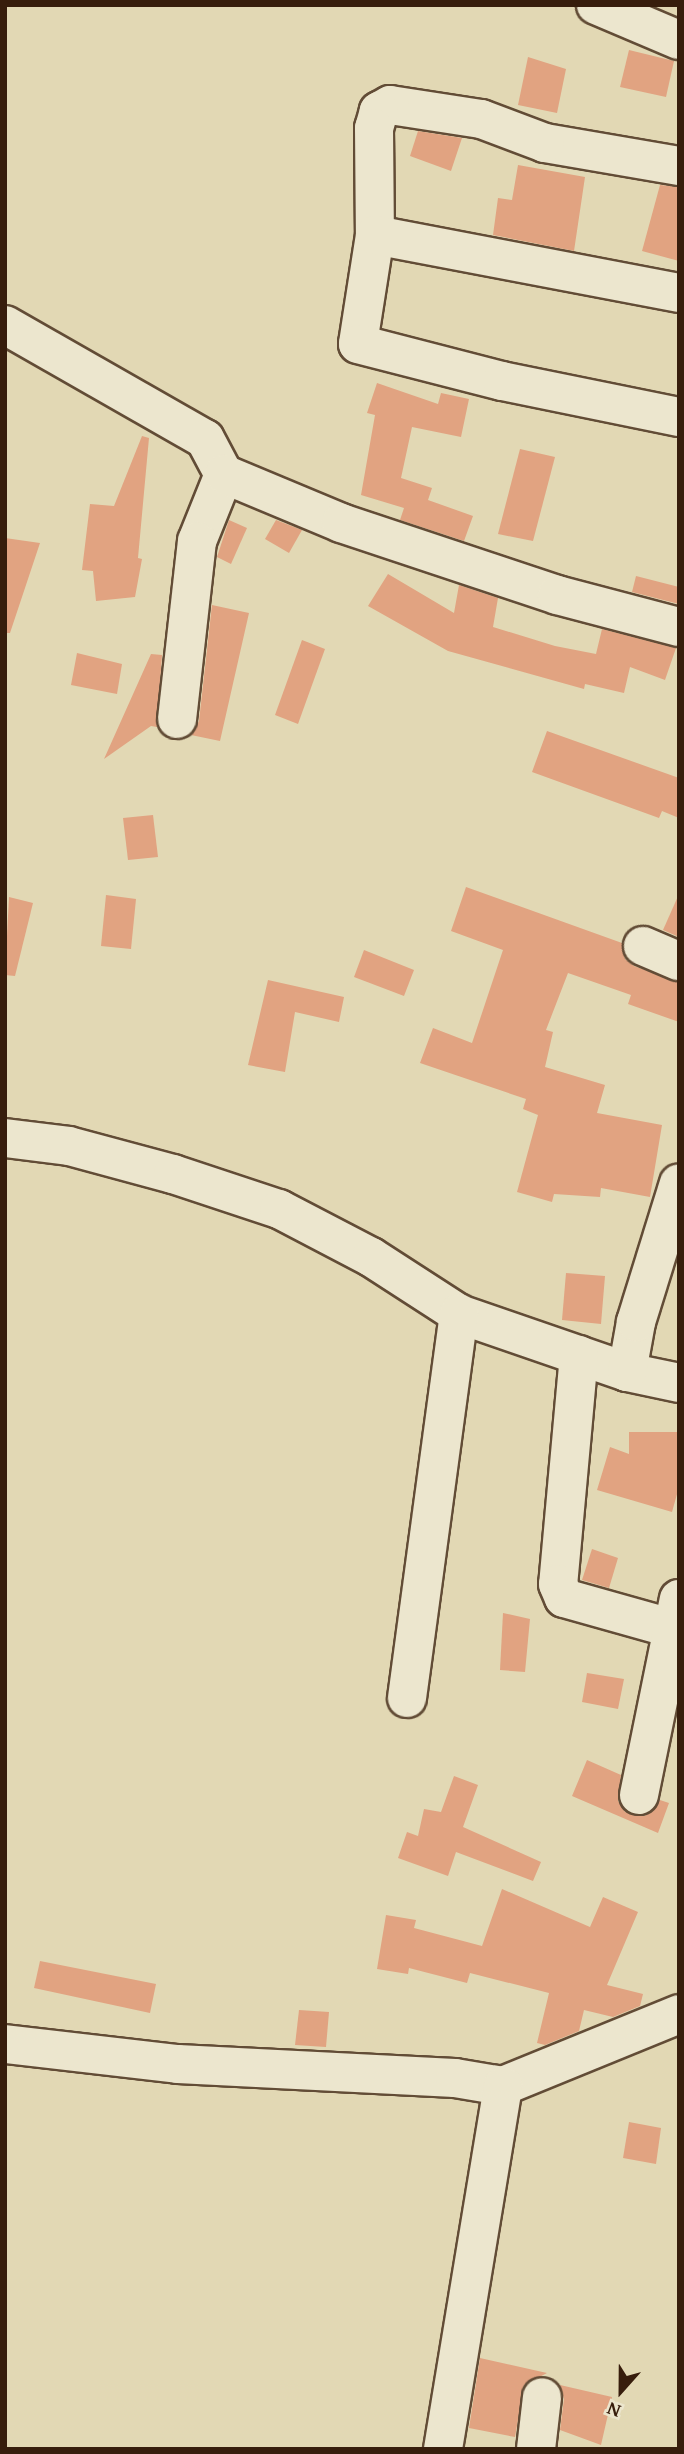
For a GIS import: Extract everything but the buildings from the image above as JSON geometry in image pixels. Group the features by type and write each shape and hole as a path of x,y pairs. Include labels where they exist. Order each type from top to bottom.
{"street":[{"path":"596,5 679,40"},
{"path":"679,166 545,143 481,119 390,106 379,111 374,128 375,235 358,344 489,378 679,417"},
{"path":"375,235 679,293"},
{"path":"5,325 205,439 224,474 341,523 557,595 679,626"},
{"path":"177,719 197,541 224,474"},
{"path":"643,946 679,961"},
{"path":"5,1138 69,1146 173,1174 279,1209 371,1257 458,1314 627,1372 679,1383"},
{"path":"627,1372 636,1322 679,1183"},
{"path":"407,1698 458,1314"},
{"path":"579,1355 558,1584 564,1598 675,1614 639,1795"},
{"path":"5,2044 178,2064 455,2078 503,2086 679,2014"},
{"path":"443,2449 503,2086"},
{"path":"536,2449 542,2396"}]}
